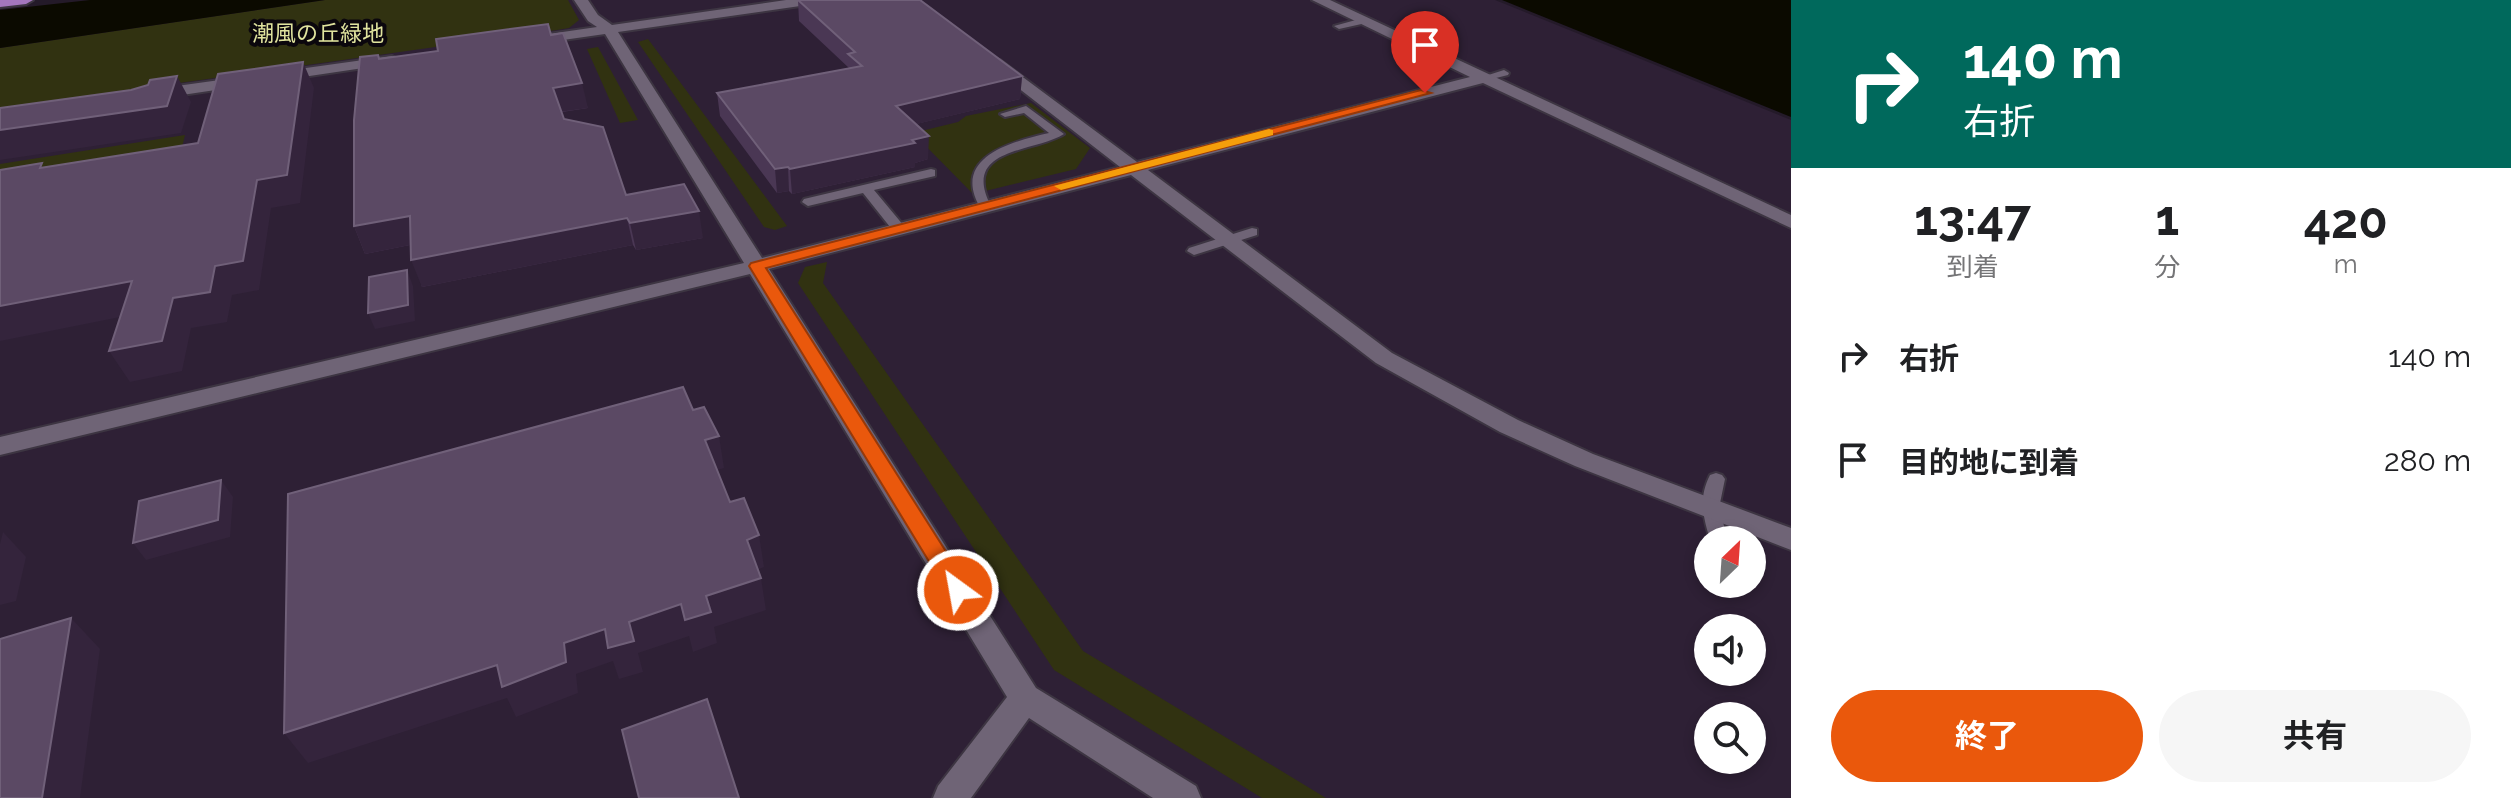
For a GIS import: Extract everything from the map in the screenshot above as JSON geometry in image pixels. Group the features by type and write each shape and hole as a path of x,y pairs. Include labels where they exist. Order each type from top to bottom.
{"highway":[{"path":"0,3 26,0"}],"street":[{"path":"581,0 593,18 814,0"},
{"path":"1319,0 1791,222"},
{"path":"515,42 608,18"},
{"path":"608,18 757,266 1025,698 1184,798"},
{"path":"986,56 1384,358 1441,391 1584,460 1791,539"},
{"path":"139,96 405,58"},
{"path":"0,446 757,266 1484,78"},
{"path":"950,798 1025,698"}],"lane":[{"path":"1339,26 1363,21"},
{"path":"1484,78 1504,73"},
{"path":"985,206 979,197 977,185 986,164 994,156 1020,143 1058,134 1026,109 1005,114"},
{"path":"808,202 931,173"},
{"path":"867,189 899,229"},
{"path":"1194,251 1252,232"},
{"path":"1715,526 1710,508 1716,479"}],"shaded area":[{"path":"90,0 325,0 0,48 0,10"},
{"path":"325,0 1495,0 1791,120 1791,798 0,798 0,48"},
{"path":"1502,0 1791,0 1791,117"}],"green space":[{"name":"潮風の丘緑地","path":"325,0 568,0 579,20 569,28 557,30 0,108 0,48"},
{"path":"648,39 787,226 775,230 764,227 638,42"},
{"path":"598,47 638,120 620,123 587,49"},
{"path":"1031,103 1090,148 1076,169 973,194 913,133 958,122 966,116"},
{"path":"185,135 176,172 0,200 0,164"},
{"path":"827,262 823,283 1083,651 1326,798 1262,798 1054,670 798,283 805,267"}],"building":[{"path":"798,0 920,0 1022,76 896,106 929,136 912,140 915,143 790,169 775,169 717,93 862,66 848,54 855,52"},
{"path":"548,24 551,35 563,33 582,83 553,88 564,119 603,127 626,195 684,184 699,211 630,223 627,218 411,260 410,216 354,226 354,120 360,57 378,55 379,59 438,51 436,39"},
{"path":"303,62 287,175 257,180 243,261 215,266 210,292 173,298 162,341 109,351 132,281 0,306 0,170 42,163 40,168 198,143 218,74"},
{"path":"177,76 167,106 0,130 0,108 131,90 148,85 150,80"},
{"path":"407,270 408,305 368,313 369,277"},
{"path":"683,387 693,410 704,407 719,436 705,440 730,502 744,498 759,535 747,540 761,578 706,596 711,612 685,620 681,604 629,622 634,641 608,648 605,629 564,643 566,662 502,687 497,665 284,733 288,494"},
{"path":"221,480 218,520 133,543 139,501"},
{"path":"71,618 42,798 0,798 0,639"},
{"path":"707,699 739,798 639,798 622,730"}],"slow traffic":[{"path":"1061,186 1269,133"}],"route":[{"path":"958,590 757,266 1425,93"}]}
